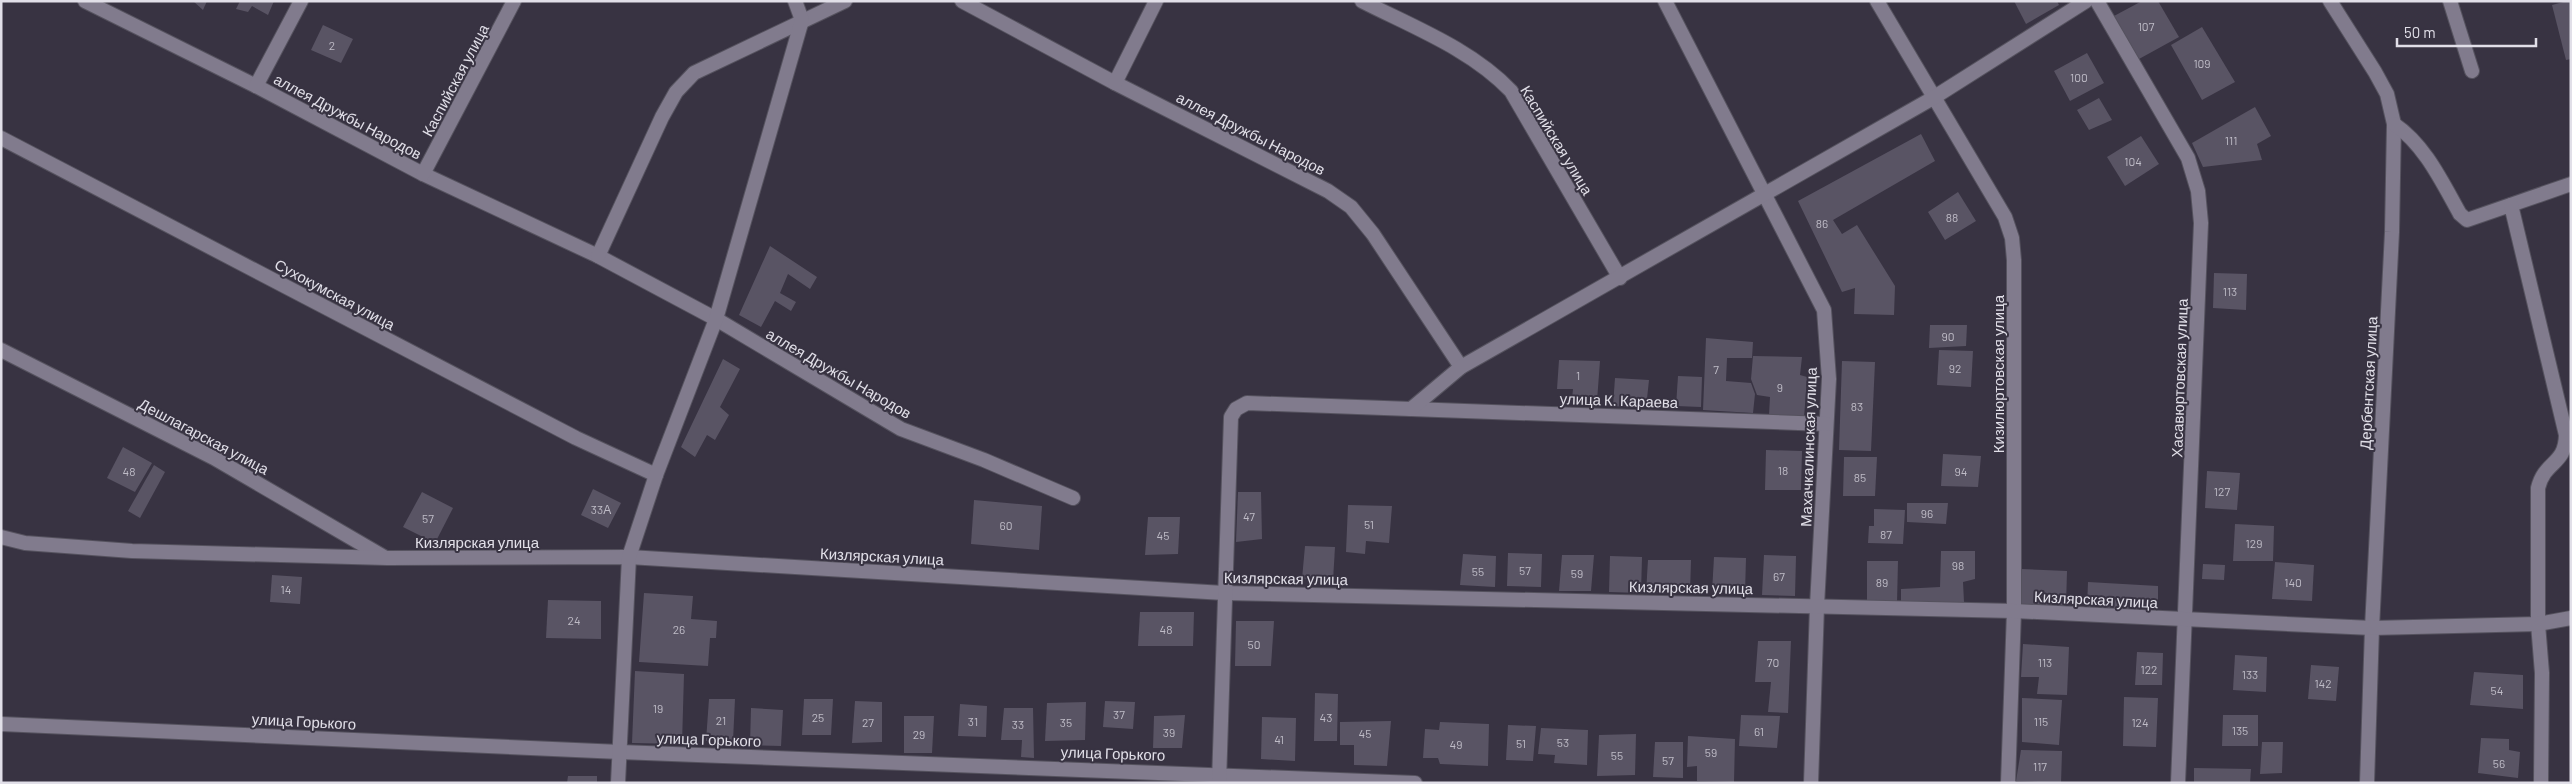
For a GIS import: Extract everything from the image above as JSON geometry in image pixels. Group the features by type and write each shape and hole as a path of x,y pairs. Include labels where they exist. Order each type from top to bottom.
{"street":[{"name":"аллея Дружбы Народов","path":"85,1 100,5 423,174 598,256 716,319 901,429 984,460 1073,498"},
{"path":"256,86 301,1"},
{"name":"Каспийская улица","path":"423,174 514,1"},
{"path":"618,783 629,557 656,475 716,319 802,20 795,1"},
{"path":"598,256 662,117 676,92 694,73 845,1"},
{"name":"аллея Дружбы Народов","path":"962,1 1115,83 1328,191 1351,207 1373,234 1461,367"},
{"path":"1115,83 1156,1"},
{"name":"Каспийская улица","path":"1362,1 1475,59 1494,74 1510,91 1620,278"},
{"name":"Махачкалинская улица","path":"1665,1 1824,310 1829,379 1817,606 1812,783"},
{"name":"Кизилюртовская улица","path":"1877,1 2005,217 2012,238 2014,260 2014,611 2008,783"},
{"path":"1411,409 1461,367 1933,98 2086,1"},
{"name":"Хасавюртовская улица","path":"2097,1 2188,158 2198,191 2201,223 2178,783"},
{"name":"Дербентская улица","path":"2330,1 2387,94 2394,124 2392,232 2372,628 2368,783"},
{"path":"2450,1 2472,71"},
{"path":"2394,124 2405,131 2426,156 2460,214 2467,220 2571,184"},
{"name":"Сухокумская улица","path":"1,138 576,438 656,475"},
{"path":"2511,206 2566,434 2566,448 2560,458 2548,467 2541,476 2538,488 2538,624 2542,673 2541,783"},
{"name":"Дешлагарская улица","path":"1,350 214,458 387,558"},
{"name":"улица К. Караева","path":"1219,778 1231,417 1236,409 1247,403 1826,424"},
{"name":"Кизлярская улица","path":"1,537 25,543 132,551 387,558 629,557 1224,593 2014,611 2372,628 2538,624 2571,618"},
{"name":"улица Горького","path":"1,724 1219,778 1415,783"}],"building":[{"path":"193,1 207,1 203,10"},
{"path":"240,1 274,1 268,15 252,6 248,12 236,9"},
{"path":"2014,1 2057,1 2059,5 2026,24"},
{"path":"2142,1 2158,1 2179,37 2139,59 2114,16"},
{"path":"2571,1 2571,59 2566,60 2552,5"},
{"path":"323,25 353,39 341,63 311,50"},
{"path":"2202,27 2235,82 2202,100 2171,45"},
{"path":"2087,53 2104,83 2070,101 2054,71"},
{"path":"2099,98 2112,120 2089,130 2077,110"},
{"path":"2255,107 2271,136 2257,144 2262,160 2203,167 2192,143"},
{"path":"1921,134 1935,161 1833,220 1842,234 1857,225 1895,286 1894,315 1854,314 1855,288 1842,292 1798,201"},
{"path":"2141,136 2159,164 2125,186 2107,157"},
{"path":"1958,192 1976,221 1945,240 1928,212"},
{"path":"770,246 817,277 810,289 788,274 780,293 796,302 791,311 775,301 761,327 739,315"},
{"path":"2214,273 2247,274 2246,310 2213,308"},
{"path":"1930,325 1967,325 1966,346 1929,348"},
{"path":"1706,338 1753,342 1752,358 1727,358 1726,381 1751,383 1755,394 1753,413 1703,410"},
{"path":"1939,350 1973,351 1971,387 1937,385"},
{"path":"1753,356 1802,357 1800,375 1807,377 1804,418 1769,415 1770,397 1757,395 1751,379"},
{"path":"723,359 740,369 720,407 729,415 715,440 707,435 695,457 681,447"},
{"path":"1559,360 1600,361 1597,401 1572,399 1573,389 1557,389"},
{"path":"1842,361 1875,362 1871,451 1839,450"},
{"path":"1678,376 1702,377 1701,407 1676,406"},
{"path":"1615,378 1649,380 1646,408 1613,406"},
{"path":"123,447 152,463 135,492 107,478"},
{"path":"1766,450 1802,451 1801,490 1765,490"},
{"path":"1943,454 1981,456 1978,487 1941,486"},
{"path":"1844,457 1877,457 1875,496 1843,496"},
{"path":"154,465 165,472 140,518 128,511"},
{"path":"2207,471 2240,473 2237,510 2205,508"},
{"path":"593,489 621,503 608,528 581,515"},
{"path":"422,492 453,508 435,543 403,527"},
{"path":"1238,492 1261,492 1262,539 1236,542"},
{"path":"974,500 1042,506 1039,550 971,544"},
{"path":"1907,503 1948,503 1946,524 1907,522"},
{"path":"1348,505 1392,506 1389,543 1366,541 1365,554 1346,552"},
{"path":"1874,509 1905,510 1903,544 1868,543 1869,526 1874,526"},
{"path":"1148,517 1180,517 1178,554 1145,555"},
{"path":"2235,524 2274,526 2273,561 2233,561"},
{"path":"1305,546 1335,547 1333,581 1302,579"},
{"path":"1941,551 1975,551 1975,579 1963,582 1964,602 1901,603 1901,589 1940,587"},
{"path":"1508,553 1542,554 1541,587 1507,586"},
{"path":"1463,554 1496,556 1495,587 1460,585"},
{"path":"1562,555 1594,555 1591,591 1559,591"},
{"path":"1764,555 1796,556 1795,596 1762,595"},
{"path":"1610,556 1642,557 1641,593 1609,592"},
{"path":"1714,557 1746,558 1745,593 1712,592"},
{"path":"1648,560 1691,560 1690,593 1646,593"},
{"path":"1867,561 1898,561 1897,603 1867,603"},
{"path":"2275,562 2314,565 2312,601 2272,599"},
{"path":"2203,564 2225,565 2224,580 2202,579"},
{"path":"2021,569 2067,571 2066,606 2020,604"},
{"path":"272,575 302,577 300,604 270,602"},
{"path":"2088,582 2158,586 2158,612 2087,609"},
{"path":"644,593 693,596 691,619 717,621 716,638 710,638 708,666 639,662"},
{"path":"548,600 601,601 601,639 546,638"},
{"path":"1140,612 1194,612 1193,646 1138,646"},
{"path":"1236,621 1274,621 1271,666 1235,666"},
{"path":"1758,641 1791,641 1788,713 1768,712 1771,682 1755,682"},
{"path":"2023,644 2069,647 2067,695 2037,694 2039,677 2021,677"},
{"path":"2137,652 2163,653 2162,685 2135,685"},
{"path":"2235,655 2267,657 2266,692 2233,690"},
{"path":"2311,665 2339,667 2336,701 2308,699"},
{"path":"635,671 684,674 682,744 632,743"},
{"path":"2474,672 2523,675 2523,709 2470,705"},
{"path":"1315,693 1338,694 1337,741 1314,741"},
{"path":"2124,697 2158,698 2156,747 2123,746"},
{"path":"2022,698 2062,700 2059,745 2022,742"},
{"path":"709,699 735,699 733,741 706,741"},
{"path":"804,699 833,699 831,735 802,735"},
{"path":"855,701 882,702 882,742 852,743"},
{"path":"1105,701 1135,702 1133,729 1103,727"},
{"path":"1086,702 1085,740 1045,741 1047,703"},
{"path":"960,704 987,706 986,737 958,736"},
{"path":"751,708 783,710 781,746 750,745"},
{"path":"1004,708 1033,708 1034,758 1021,757 1022,740 1001,740"},
{"path":"1185,715 1182,748 1153,748 1154,716"},
{"path":"1741,715 1780,716 1777,748 1739,746"},
{"path":"2223,715 2258,715 2258,746 2222,746"},
{"path":"904,716 934,716 932,753 904,753"},
{"path":"1262,717 1296,718 1295,761 1261,759"},
{"path":"1391,721 1387,766 1354,765 1354,745 1340,745 1340,722"},
{"path":"1440,722 1489,724 1488,766 1440,764 1438,758 1423,758 1425,729 1439,730"},
{"path":"1508,725 1536,726 1533,761 1506,760"},
{"path":"1541,728 1588,730 1587,765 1554,763 1555,755 1538,754"},
{"path":"1636,734 1635,775 1597,776 1599,735"},
{"path":"1688,736 1735,739 1734,782 1697,781 1697,766 1687,767"},
{"path":"2481,738 2509,739 2509,750 2520,752 2518,778 2478,773"},
{"path":"1655,742 1683,742 1683,778 1653,777"},
{"path":"2262,742 2283,742 2282,773 2260,774"},
{"path":"2021,750 2062,751 2061,783 2016,781"},
{"path":"2194,768 2251,769 2250,783 2194,783"},
{"path":"568,776 597,776 597,783 567,783"}]}
